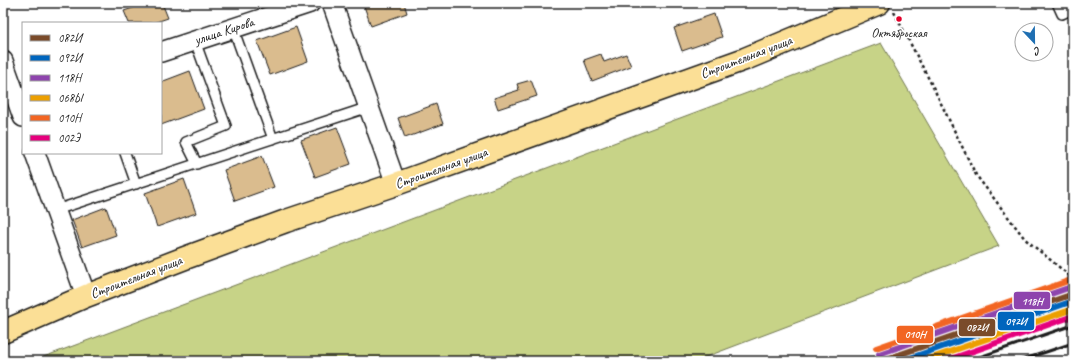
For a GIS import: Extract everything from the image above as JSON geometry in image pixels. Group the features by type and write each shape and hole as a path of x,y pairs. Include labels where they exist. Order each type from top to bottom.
{"main road":[{"name":"Строительная улица","path":"3,332 86,296 185,258 745,59 857,7 886,6"}],"street":[{"name":"улица Кирова","path":"162,52 310,3"},
{"path":"332,3 396,184"},
{"path":"3,61 14,100 22,116"},
{"path":"36,154 86,296"}],"lane":[{"path":"1057,3 1062,14 1073,9"},
{"path":"233,28 273,139"},
{"path":"195,41 226,126 186,142 196,164"},
{"path":"56,210 369,107"},
{"path":"124,154 136,184"}],"path":[{"path":"886,6 933,87 976,175 1025,239 1070,276"}],"green space":[{"path":"881,43 999,246 695,361 33,361 672,121"}],"building":[{"path":"147,3 162,3 168,18 156,22 129,22 124,11"},
{"path":"374,3 404,3 407,13 371,26 364,6"},
{"path":"714,14 722,37 682,51 674,28"},
{"path":"296,27 308,61 270,75 257,41"},
{"path":"601,54 604,62 626,54 631,66 592,81 584,60"},
{"path":"190,71 204,109 162,125 162,82"},
{"path":"531,80 537,96 498,109 494,98 519,90 517,84"},
{"path":"436,104 443,124 405,138 398,118"},
{"path":"337,127 351,164 315,177 301,140"},
{"path":"262,156 274,187 235,201 224,170"},
{"path":"184,179 196,213 157,227 145,193"},
{"path":"106,207 116,235 82,247 72,220"}],"railway":[{"path":"968,361 1073,325"},
{"path":"1019,361 1073,343"}],"transit line":[{"name":"010Н","path":"876,348 1068,281"},
{"name":"118Н","path":"879,354 1071,287"},
{"name":"082И","path":"881,361 1073,294"},
{"name":"092И","path":"902,361 1073,301"},
{"name":"068Ы","path":"923,361 1073,309"},
{"name":"002Э","path":"945,361 1073,316"}],"place":[{"name":"Октябрьская","path":"899,19"}]}
